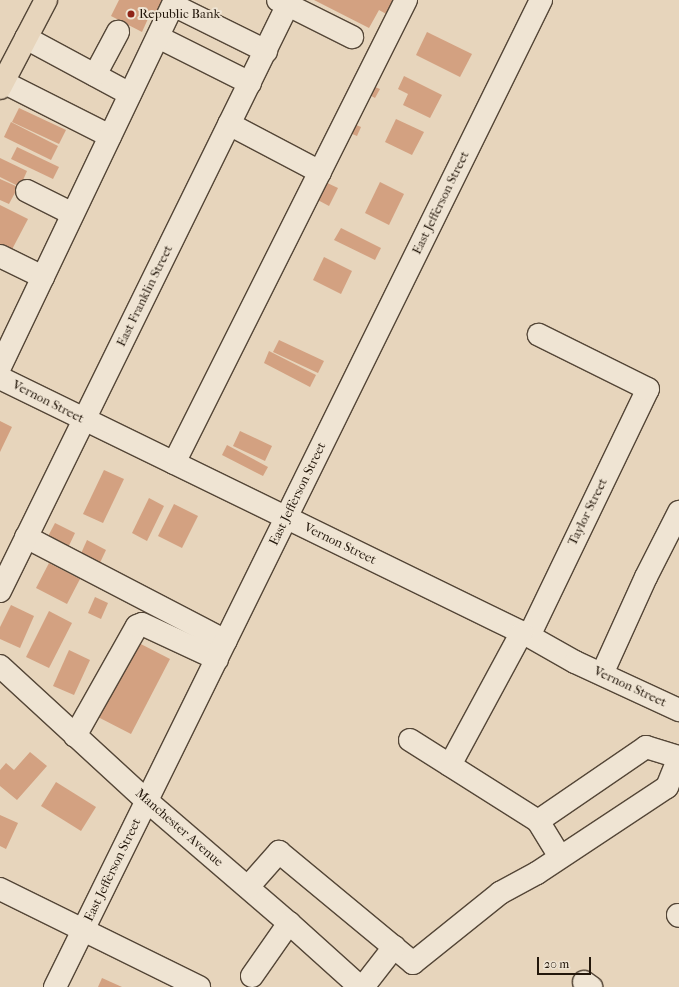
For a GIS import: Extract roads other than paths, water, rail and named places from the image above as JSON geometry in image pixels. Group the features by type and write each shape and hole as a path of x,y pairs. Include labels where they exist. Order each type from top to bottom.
{"main road":[{"path":"2,85 46,0"}],"street":[{"path":"174,463 406,0"},
{"name":"East Jefferson Street","path":"56,987 541,0"},
{"path":"285,2 352,37"},
{"name":"East Franklin Street","path":"0,591 266,50 285,2"},
{"path":"0,367 174,3 266,50"},
{"path":"94,75 118,32"},
{"path":"158,37 250,83"},
{"path":"26,38 130,94"},
{"path":"2,85 110,136"},
{"path":"229,124 320,172"},
{"path":"27,191 73,214"},
{"path":"0,256 43,277"},
{"name":"Taylor Street","path":"450,765 525,634 648,389 539,335"},
{"name":"Vernon Street","path":"0,378 525,634 602,674 679,710"},
{"path":"602,674 646,577 679,512"},
{"path":"26,538 221,650"},
{"path":"75,736 137,626 142,624 180,641 221,650"},
{"name":"Manchester Avenue","path":"0,666 147,801 248,887 361,987"},
{"path":"410,740 538,821 560,857"},
{"path":"248,887 279,852 413,963 500,893 560,857 667,787 679,758 646,746 538,821"},
{"path":"0,889 199,987"},
{"path":"252,976 289,923"},
{"path":"361,987 394,948"}],"place":[{"name":"Republic Bank","path":"131,14"}]}
